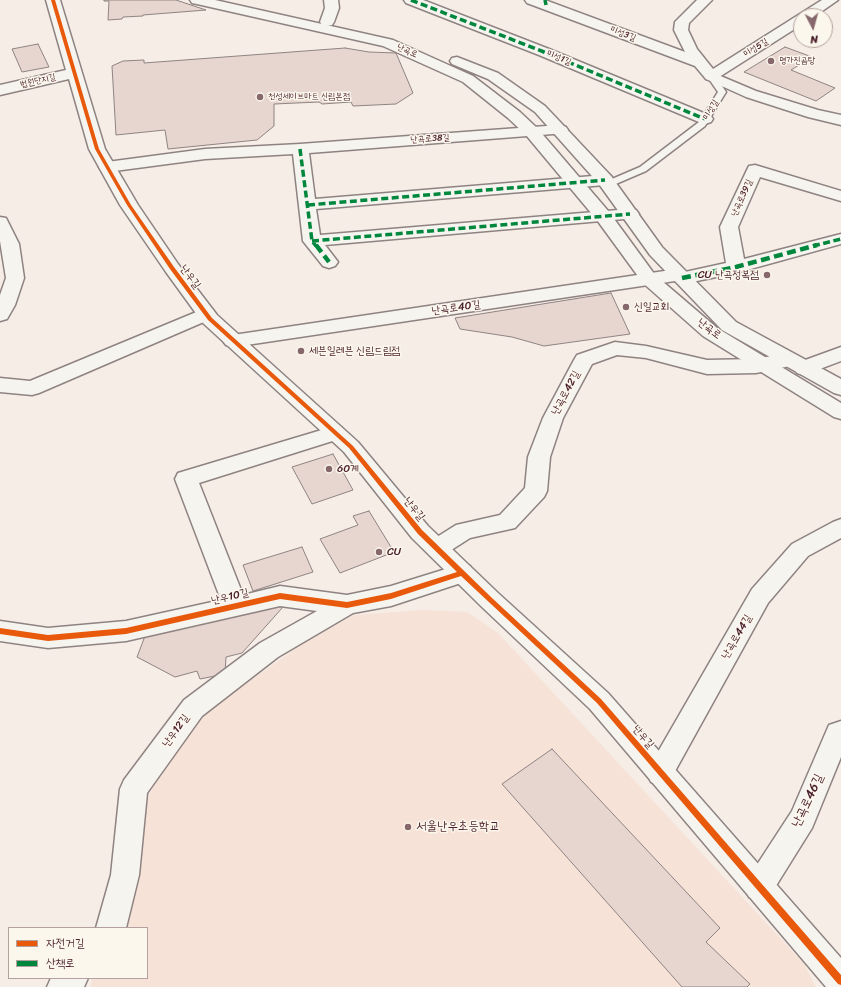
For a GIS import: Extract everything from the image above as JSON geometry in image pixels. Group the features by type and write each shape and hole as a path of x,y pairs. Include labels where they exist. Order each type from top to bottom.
{"street":[{"name":"난우길","path":"53,0 97,149 129,205 172,268 210,319 351,447 420,532 599,701 841,981"},
{"name":"난곡로","path":"197,0 388,43 468,79 514,115 532,132 576,182 649,279 710,332 841,412"},
{"name":"난곡로","path":"229,0 263,9 398,36 493,76 540,109 560,130 606,182 656,251 730,326 841,388"},
{"path":"327,22 332,8 331,0"},
{"name":"미성1길","path":"411,0 551,55 705,119"},
{"name":"미성3길","path":"532,0 545,2 700,63"},
{"name":"미성3길","path":"705,0 682,22 680,30 690,49 711,76"},
{"path":"818,8 831,0"},
{"name":"미성5길","path":"711,76 793,24"},
{"name":"법원단지길","path":"0,90 75,73"},
{"path":"711,76 752,94 814,114 841,120"},
{"name":"난곡로38길","path":"107,167 205,154 300,149 560,130"},
{"path":"300,149 312,241 329,262"},
{"name":"난곡로39길","path":"736,267 729,227 755,170 841,196"},
{"path":"308,205 576,182 606,182"},
{"path":"312,241 630,214"},
{"path":"0,222 10,244 15,278 6,305 0,315"},
{"path":"680,276 736,267 841,239"},
{"name":"난곡로40길","path":"233,341 649,279 680,276"},
{"path":"0,385 32,388 206,314"},
{"name":"난곡로42길","path":"436,548 464,531 507,522 536,491 539,457 552,418 584,360 615,348 646,352 707,367 796,364 841,354"},
{"path":"235,606 186,479 335,433"},
{"name":"난곡로44길","path":"660,772 760,596 800,550 841,528"},
{"name":"난우10길","path":"0,631 48,638 126,631 280,596 347,605 390,596 462,573"},
{"name":"난우12길","path":"112,927 126,876 134,789 179,727 193,708 269,650 347,605"},
{"name":"난곡로46길","path":"759,887 802,819 840,731"},
{"path":"62,987 72,979"}],"lane":[{"name":"미성길","path":"606,182 643,169 702,124 722,92 711,76"}],"shaded area":[{"name":"서울난우초등학교","path":"423,610 467,612 498,633 804,964 816,987 91,987 92,979 148,979 148,927 103,927 151,790 203,714 304,643 354,615"}],"building":[{"path":"104,0 176,0 206,10 123,17 122,19 108,20 109,1"},
{"path":"38,44 49,67 22,72 12,49"},
{"path":"785,47 812,57 791,70 835,88 816,101 744,72"},
{"name":"천성세이브마트 신림본점","path":"345,48 369,52 396,53 413,93 396,104 353,106 351,102 322,104 319,102 274,104 274,126 257,140 168,149 165,130 116,135 112,66 123,61 144,60 144,63"},
{"path":"611,293 630,334 544,346 512,337 460,329 455,318"},
{"path":"333,454 353,490 312,504 292,467"},
{"path":"369,511 394,552 340,573 320,539 358,525 353,516"},
{"path":"302,547 313,572 253,591 243,565"},
{"path":"280,602 283,607 242,653 226,657 225,674 200,679 197,671 175,677 137,657 145,636"},
{"path":"552,749 720,928 706,942 750,984 747,987 682,987 502,784"}],"marked path":[{"path":"411,0 544,52 705,119"},
{"path":"545,0 546,5"},
{"path":"300,149 312,241 329,262"},
{"path":"308,205 605,180"},
{"path":"312,241 630,214"},
{"path":"682,278 736,267 841,239"}],"cycle path":[{"path":"53,0 97,149 129,205 172,268 210,319 351,447 420,532 490,600 599,701 841,981"},
{"path":"0,631 48,638 126,631 280,596 347,605 391,596 462,573"}],"place":[{"name":"명가진곰탕","path":"771,61"},
{"name":"천성세이브마트 신림본점","path":"260,97"},
{"name":"CU 난곡정복점","path":"767,275"},
{"name":"신일교회","path":"626,307"},
{"name":"세븐일레븐 신림드림점","path":"301,351"},
{"name":"60계","path":"329,469"},
{"name":"CU","path":"379,552"},
{"name":"서울난우초등학교","path":"408,827"}]}
